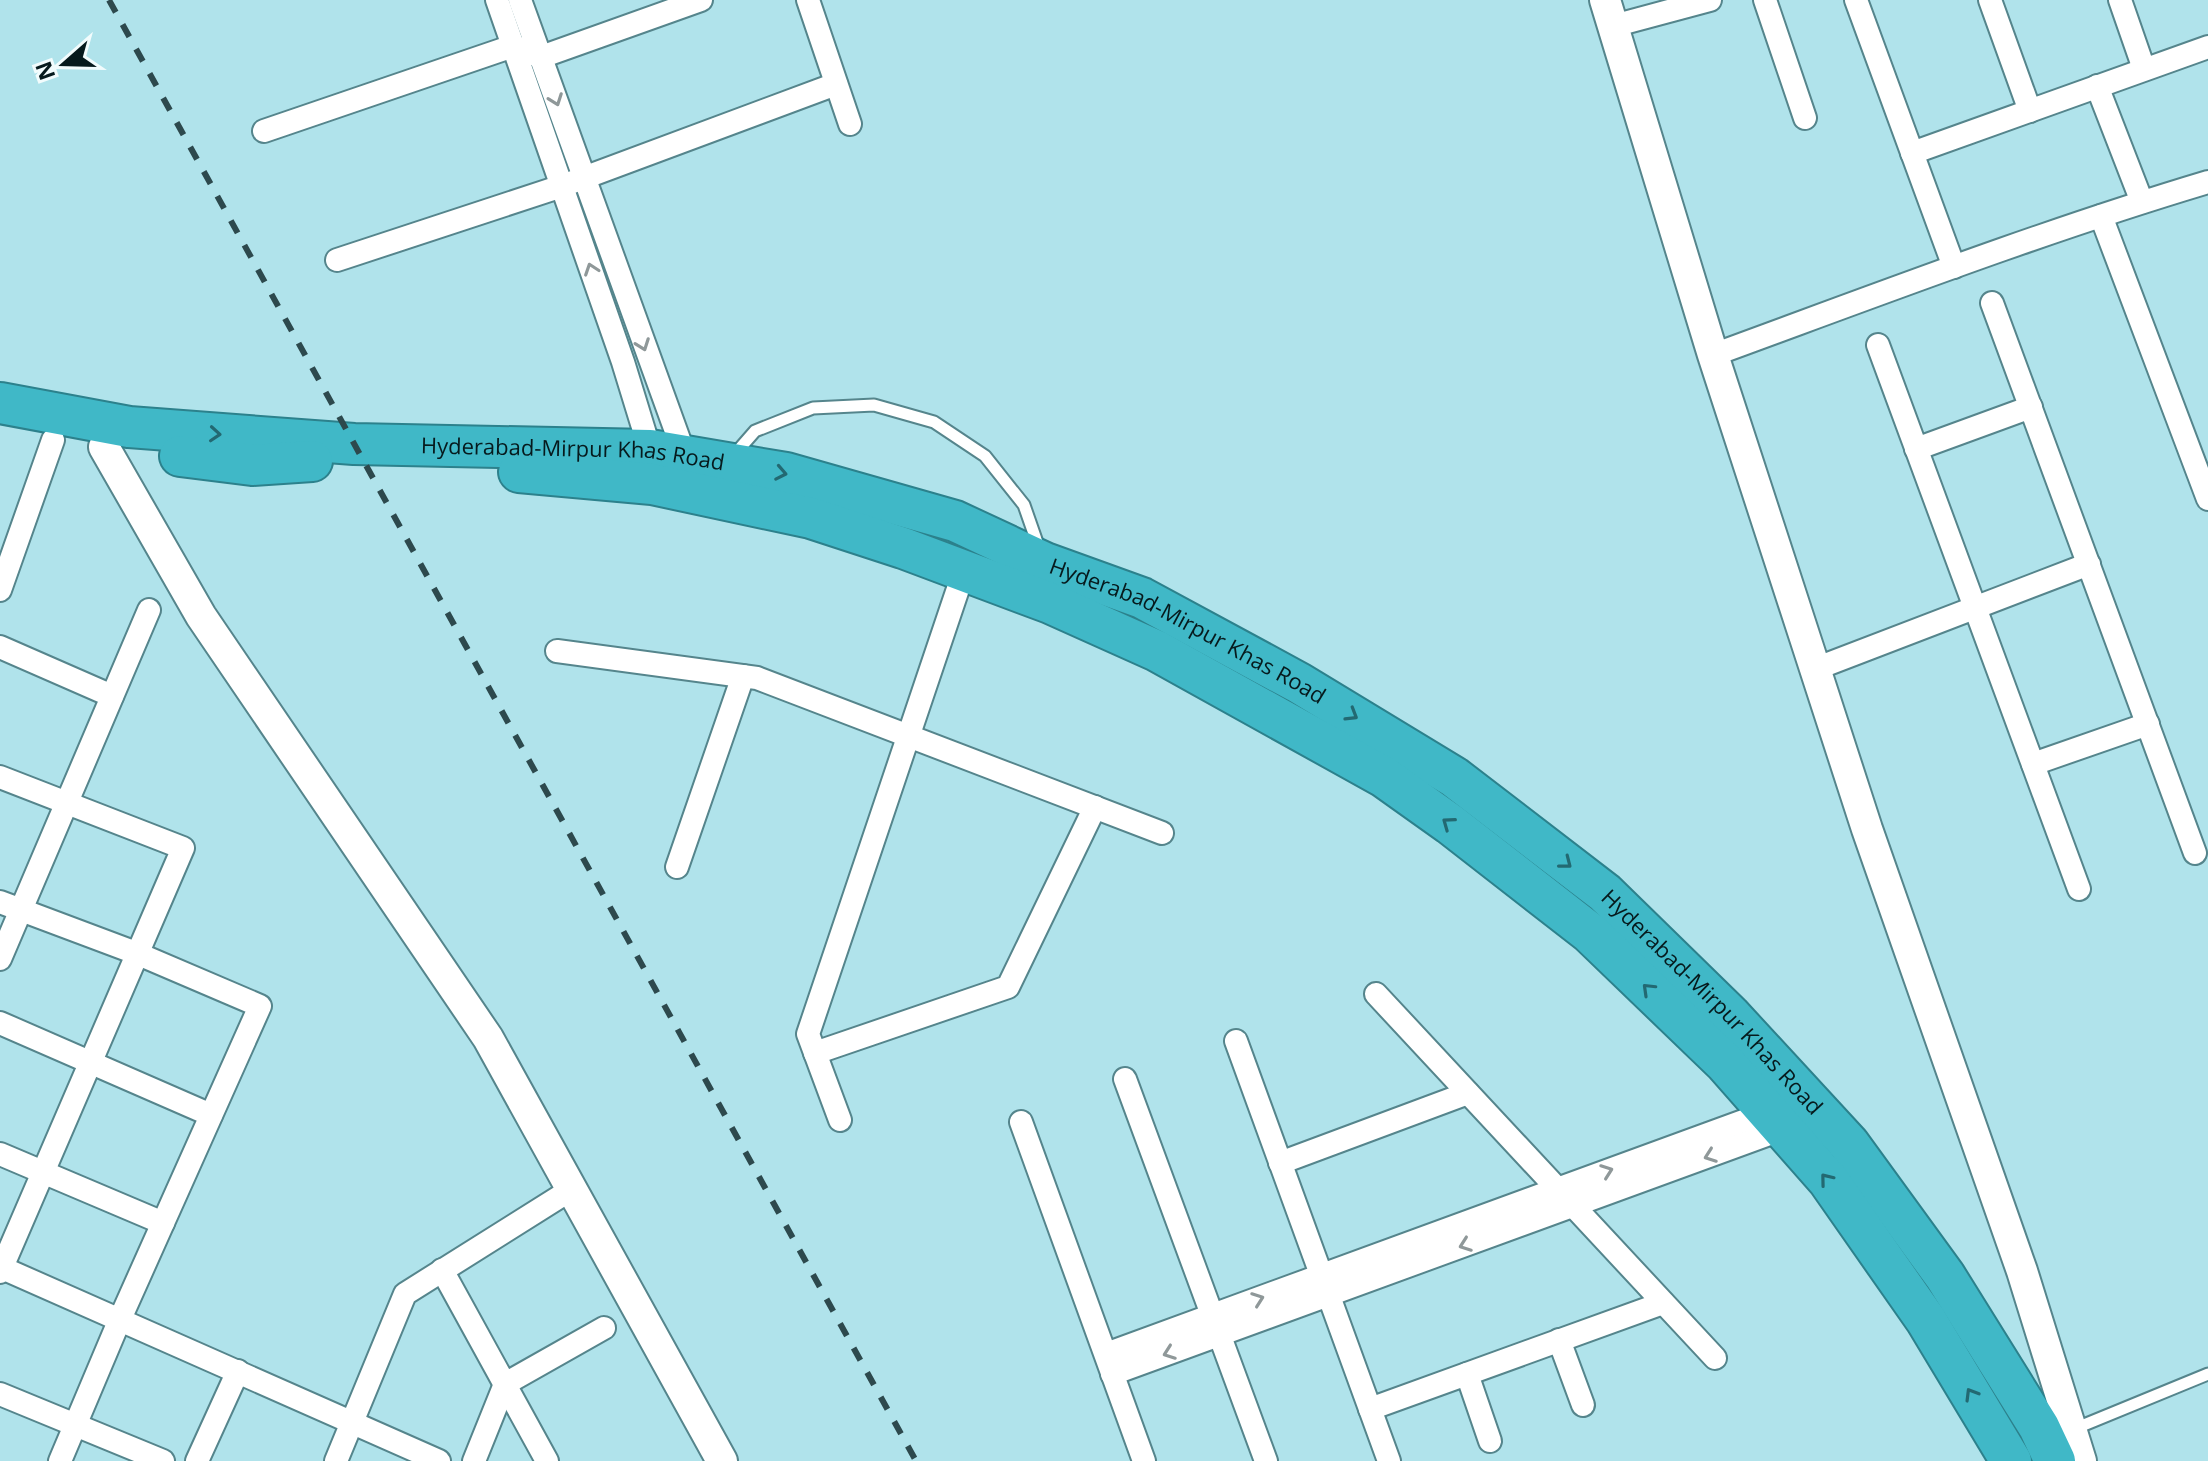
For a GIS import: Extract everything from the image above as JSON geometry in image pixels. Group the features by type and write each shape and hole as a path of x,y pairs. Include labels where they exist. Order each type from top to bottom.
{"highway":[{"name":"Hyderabad-Mirpur Khas Road","path":"0,403 129,427 354,444 667,453 786,473 955,521 1045,563 1142,598 1299,683 1454,777 1605,893 1730,1015 1849,1144 1945,1276 2039,1427 2064,1445"},
{"name":"Hyderabad-Mirpur Khas Road","path":"0,432 252,465 362,458 652,484 811,518 1050,603 1157,651 1384,777 1590,933 1725,1063 1828,1180 1926,1320 2011,1461"}],"main road":[{"path":"1609,13 1713,355 2064,1445 2081,1461"},
{"path":"104,447 201,616 488,1038 722,1461"}],"street":[{"path":"497,0 623,362 667,453"},
{"path":"520,0 584,178 667,453"},
{"path":"264,131 513,46 541,57 701,0"},
{"path":"808,0 850,124"},
{"path":"1609,13 1710,0"},
{"path":"1765,0 1805,118"},
{"path":"1856,0 1954,267"},
{"path":"1990,0 2030,111"},
{"path":"2120,0 2144,69"},
{"path":"1912,153 2208,47"},
{"path":"337,260 562,186 836,84"},
{"path":"2097,86 2142,202"},
{"path":"1713,355 1954,267 2208,182"},
{"path":"2101,216 2208,499"},
{"path":"1992,303 2195,853"},
{"path":"1878,345 2079,889"},
{"path":"1916,449 2031,407"},
{"path":"0,590 53,440"},
{"path":"1815,669 2089,564"},
{"path":"840,1120 808,1034 964,571"},
{"path":"0,959 10,907 66,803 149,610"},
{"path":"0,647 112,696"},
{"path":"557,651 757,678 1162,833"},
{"path":"677,867 743,676"},
{"path":"2033,764 2148,724"},
{"path":"0,777 183,848 1,1269 439,1461"},
{"path":"815,1053 1008,987 1095,807"},
{"path":"10,907 136,953 260,1006 60,1461"},
{"path":"1376,994 1715,1358"},
{"path":"0,1023 211,1115"},
{"path":"1236,1041 1370,1409 1383,1459"},
{"path":"1125,1079 1266,1461"},
{"path":"1280,1163 1468,1093"},
{"path":"1109,1364 1776,1121"},
{"path":"1021,1122 1144,1461"},
{"path":"0,1154 163,1223"},
{"path":"336,1461 405,1294 572,1189"},
{"path":"442,1270 547,1461"},
{"path":"1370,1409 1663,1303"},
{"path":"474,1461 505,1384 604,1328"},
{"path":"1559,1340 1583,1405"},
{"path":"197,1461 238,1371"},
{"path":"1467,1374 1490,1441"},
{"path":"0,1394 163,1461"}],"lane":[{"path":"726,464 755,431 813,408 874,405 934,422 985,456 1024,505 1045,563"},
{"path":"2064,1445 2208,1374"}],"railway":[{"path":"109,0 916,1461"}]}
